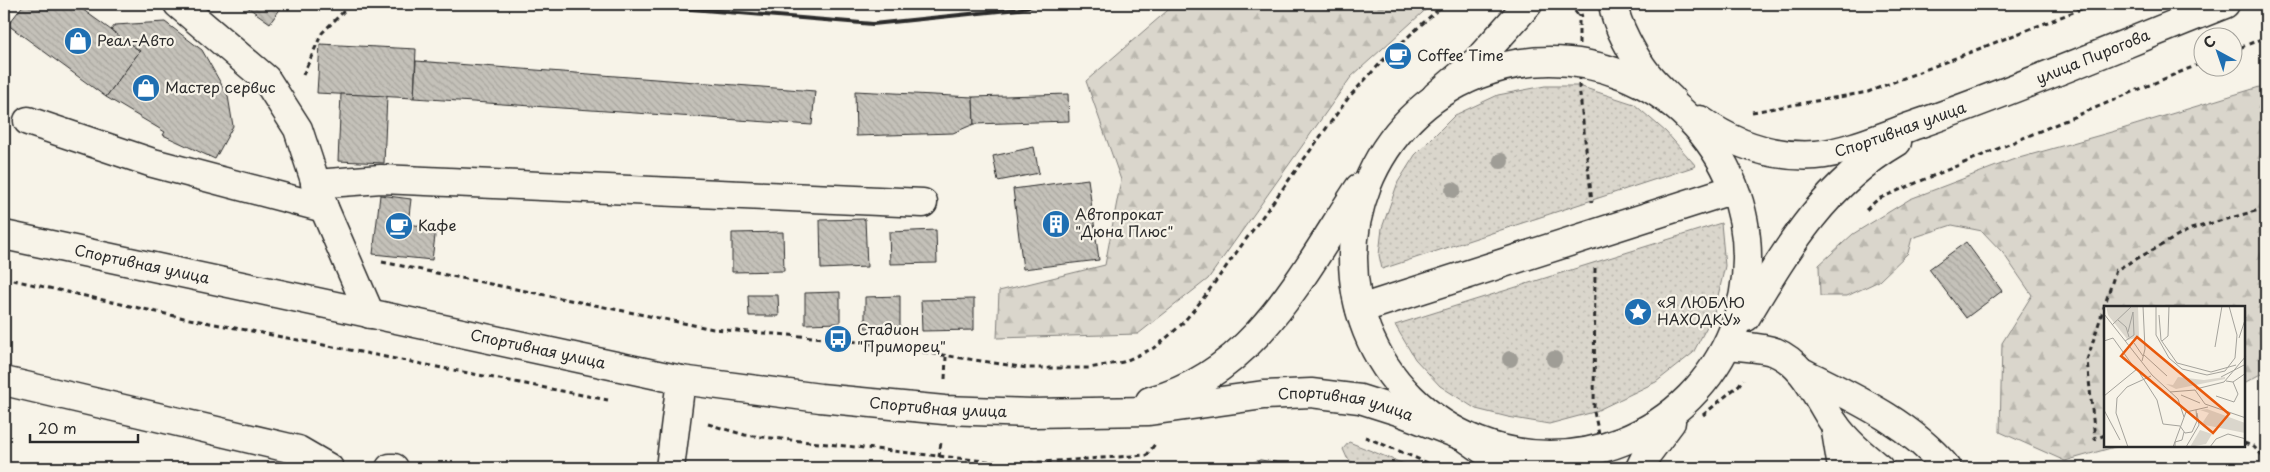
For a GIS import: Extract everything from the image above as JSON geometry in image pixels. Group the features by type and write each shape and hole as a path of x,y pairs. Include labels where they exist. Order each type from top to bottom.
{"main road":[{"path":"178,4 266,79 298,129 320,196 370,314"},
{"path":"1528,4 1477,61 1436,96 1388,144 1361,199 1352,255 1360,309 1383,365 1418,406 1465,437 1522,454 1565,454 1604,458 1639,436 1697,406"},
{"path":"1613,4 1614,11 1647,75 1710,139 1731,190 1749,248 1745,298 1729,345 1697,406 1662,433 1640,468"},
{"name":"улица Пирогова","path":"1958,110 2225,4"},
{"path":"1436,96 1502,66 1562,59 1624,73 1671,99"},
{"name":"Спортивная улица","path":"1671,99 1718,133 1749,148 1784,155 1818,155 1859,144 1958,110"},
{"name":"Спортивная улица","path":"1729,345 1787,250 1809,219 1840,184 1874,155 1958,110"},
{"path":"28,121 153,163 320,196 381,179 924,203"},
{"name":"Спортивная улица","path":"1080,412 1128,407 1170,396 1211,376 1245,349 1278,310 1388,144"},
{"path":"1360,309 1731,190"},
{"name":"Спортивная улица","path":"4,235 681,380 820,398 944,410 1080,412 1149,411 1264,395 1311,392 1360,399 1401,412 1465,437 1509,468"},
{"path":"1729,345 1772,351 1792,362 1801,372 1846,439 1879,468"},
{"path":"1801,372 1881,412 1935,454 1947,468"},
{"path":"670,468 681,380"},
{"path":"4,381 298,450 329,468"},
{"path":"1835,425 1842,468"}],"path":[{"path":"286,110 322,33 351,4"},
{"path":"344,254 713,329 838,339 1026,368 1089,368 1123,362 1156,347 1181,325 1207,293 1350,97 1387,56 1444,4"},
{"path":"1568,4 1579,16"},
{"path":"1742,113 1868,92 2094,4"},
{"path":"2242,47 2266,37"},
{"path":"1864,212 1878,199 2192,67"},
{"path":"2104,306 2116,270 2191,229 2266,208"},
{"path":"2104,307 2087,360 2095,440 2104,436"},
{"path":"1697,406 1739,384 1762,350"},
{"path":"1594,412 1604,458"},
{"path":"2245,443 2253,446 2266,459"},
{"path":"986,468 987,462"}],"green space":[{"path":"1175,4 1432,4 1351,77 1208,279 1138,334 997,338 999,291 1105,265 1121,180 1086,81"},
{"path":"2266,85 2266,371 2245,382 2245,306 2104,306 2104,447 2114,447 2065,461 2000,432 2002,343 2032,295 2003,253 1982,231 1952,225 1912,238 1908,253 1879,281 1847,296 1820,296 1819,265 1853,234 1910,199 2012,160"},
{"path":"1545,86 1579,86 1634,104 1666,132 1696,166 1382,269 1379,255 1382,228 1398,182 1415,155 1455,115 1498,95"},
{"path":"1721,223 1725,266 1714,313 1693,353 1656,382 1594,412 1549,424 1476,409 1440,386 1415,359 1395,325"},
{"path":"1349,442 1414,468 1360,468 1347,458 1343,449"}],"building":[{"name":"Реал-Авто","path":"24,4 75,4 140,51 106,97 8,25"},
{"path":"243,4 284,4 270,23"},
{"path":"165,22 202,50 228,96 233,126 215,159 163,135 165,132 106,97 140,51 111,30 115,25"},
{"path":"320,44 416,49 414,98 317,93"},
{"path":"416,61 815,91 812,125 414,98"},
{"path":"855,91 973,97 974,124 953,133 856,136"},
{"path":"341,94 387,96 384,163 338,161"},
{"path":"1068,94 1069,121 974,124 973,97"},
{"path":"1034,147 1039,173 998,181 993,156"},
{"name":"Автопрокат \"Дюна Плюс\"","path":"1088,179 1099,260 1023,269 1013,189"},
{"name":"Кафе","path":"380,195 411,199 408,224 436,228 432,260 373,254"},
{"path":"865,219 867,267 821,269 820,220"},
{"path":"936,230 937,263 890,264 889,232"},
{"path":"783,232 784,271 732,272 732,233"},
{"path":"1966,242 2002,291 1966,318 1929,269"},
{"path":"840,292 840,323 805,324 805,293"},
{"path":"748,295 778,295 779,316 749,316"},
{"path":"900,296 900,327 865,328 865,297"},
{"path":"974,299 974,330 922,331 921,300"},
{"path":"1260,460 1317,468 1239,468"}],"railway":[{"path":"653,4 667,7 873,24 1018,9 1041,4"}],"place":[{"name":"Реал-Авто","path":"78,41"},
{"name":"Coffee Time","path":"1398,56"},
{"name":"Мастер сервис","path":"146,88"},
{"name":"Автопрокат \"Дюна Плюс\"","path":"1056,224"},
{"name":"Кафе","path":"399,226"},
{"name":"«Я ЛЮБЛЮ НАХОДКУ»","path":"1638,312"},
{"name":"Стадион \"Приморец\"","path":"838,339"}]}
